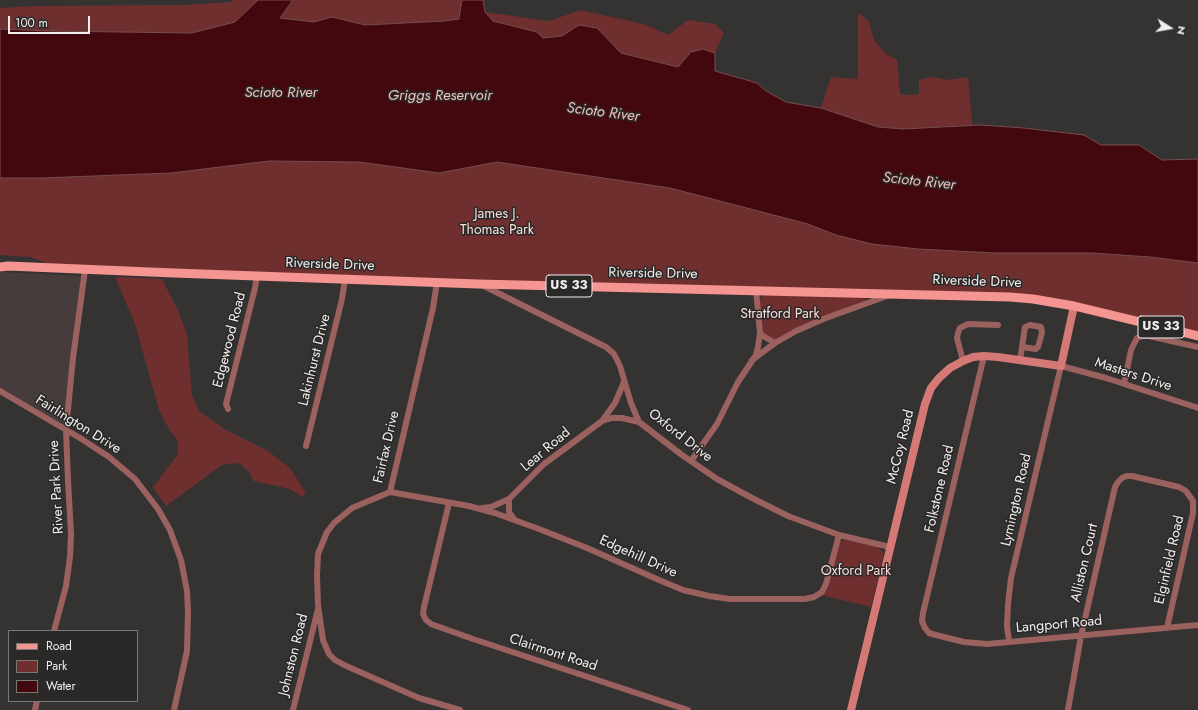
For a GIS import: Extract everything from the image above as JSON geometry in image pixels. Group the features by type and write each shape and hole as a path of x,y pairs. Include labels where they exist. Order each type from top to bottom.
{"main road":[{"name":"Riverside Drive","path":"3,265 85,270 478,284 1010,297 1033,299 1074,306 1198,336"},
{"path":"1061,366 1074,306"},
{"name":"McCoy Road","path":"851,710 925,404 935,382 950,368 963,360 984,356 1061,366"}],"street":[{"name":"River Park Drive","path":"54,630 69,571 71,549 66,430 73,358 85,270"},
{"name":"Edgewood Road","path":"228,409 226,404 257,276"},
{"name":"Lakinhurst Drive","path":"306,446 342,299 345,279"},
{"name":"Fairfax Drive","path":"437,282 433,308 390,492 352,508 334,523 327,532 318,554 318,605 323,640 329,654 335,660 371,678 432,702 460,710"},
{"name":"Oxford Drive","path":"478,284 606,347 614,354 620,366 631,403 640,422 660,439 717,479 788,516 839,535 890,548"},
{"path":"691,461 717,424 738,382 752,360 758,347 760,333 756,290"},
{"path":"752,360 796,331 826,318 895,294"},
{"path":"963,360 957,338 960,328 968,324 998,325"},
{"path":"760,333 776,343"},
{"path":"1124,384 1131,350 1137,338 1149,336 1198,347"},
{"path":"1020,360 1022,347"},
{"name":"Folkstone Road","path":"925,628 922,621 923,613 984,356"},
{"name":"Masters Drive","path":"1061,366 1106,378 1198,408"},
{"name":"Lymington Road","path":"1009,641 1007,626 1011,578 1061,366"},
{"name":"Lear Road","path":"479,509 491,507 509,499 544,464 602,421 615,403 624,380"},
{"name":"Fairlington Drive","path":"0,391 109,457 135,479 158,509 170,530 181,560 187,591 188,611 187,651 174,710"},
{"name":"Lear Road","path":"602,421 612,418 622,418 640,422"},
{"name":"Alliston Court","path":"1068,710 1080,636 1115,487 1120,480 1128,476 1179,487 1186,491 1191,498"},
{"name":"Edgehill Drive","path":"390,492 449,502 515,520 587,548 683,590 730,599 805,599 814,597 822,592 826,584 839,535"},
{"name":"Elginfield Road","path":"1167,628 1194,513 1194,505 1191,498"},
{"path":"509,499 509,512 515,520"},
{"name":"Clairmont Road","path":"449,502 424,607 423,614 426,620 431,624 473,639 688,710"},
{"name":"Johnston Road","path":"293,710 318,605"},
{"name":"Langport Road","path":"925,628 929,633 936,635 964,642 987,644 1198,625"},
{"path":"432,702 434,710"}],"shaded area":[{"path":"0,272 85,276 66,430 0,391"}],"green space":[{"path":"234,0 258,0 235,22 192,33 0,29 0,8 36,6 186,5 231,2"},
{"path":"293,0 462,0 459,19 365,25 332,17 314,22 279,18"},
{"path":"581,10 647,25 668,35 688,20 715,24 724,33 715,53 703,49 678,67 620,53 597,28 579,25 562,36 543,38 537,32 493,21 485,12 549,21"},
{"path":"858,13 869,21 874,40 886,54 897,60 900,94 919,94 919,80 933,77 949,80 968,77 972,125 903,129 878,127 821,108 831,77 858,79"},
{"name":"James J. Thomas Park","path":"269,161 359,162 439,173 497,162 670,188 808,224 836,235 872,244 918,249 995,253 1092,253 1150,257 1198,263 1198,335 1052,302 63,269 30,257 0,255 0,178 171,173"},
{"path":"115,277 162,279 177,308 187,334 192,396 199,411 226,430 268,451 290,468 306,493 302,497 290,489 254,481 249,472 239,463 222,465 166,506 153,487 178,454 178,441 169,429 159,410 135,324"},
{"name":"Stratford Park","path":"766,295 866,297 865,301 776,340 764,335 761,331 759,300"},
{"name":"Oxford Park","path":"845,540 875,546 884,553 871,607 821,595 840,542"}],"water":[{"name":"Griggs Reservoir","path":"258,0 293,0 280,18 314,22 332,17 365,25 459,19 462,0 483,0 485,12 493,21 537,32 543,38 562,36 579,25 597,28 621,53 678,67 691,52 703,49 715,53 715,71 757,83 766,91 786,102 821,108 878,127 903,129 980,125 1024,128 1084,135 1101,145 1139,145 1162,160 1198,159 1198,263 1150,257 1092,253 995,253 918,249 872,244 836,235 808,224 670,188 497,162 439,173 359,162 269,161 171,173 0,178 0,29 192,33 235,22"}],"water label":[{"name":"Scioto River","path":"281,93"},
{"name":"Scioto River","path":"603,113"},
{"name":"Scioto River","path":"919,182"}]}
